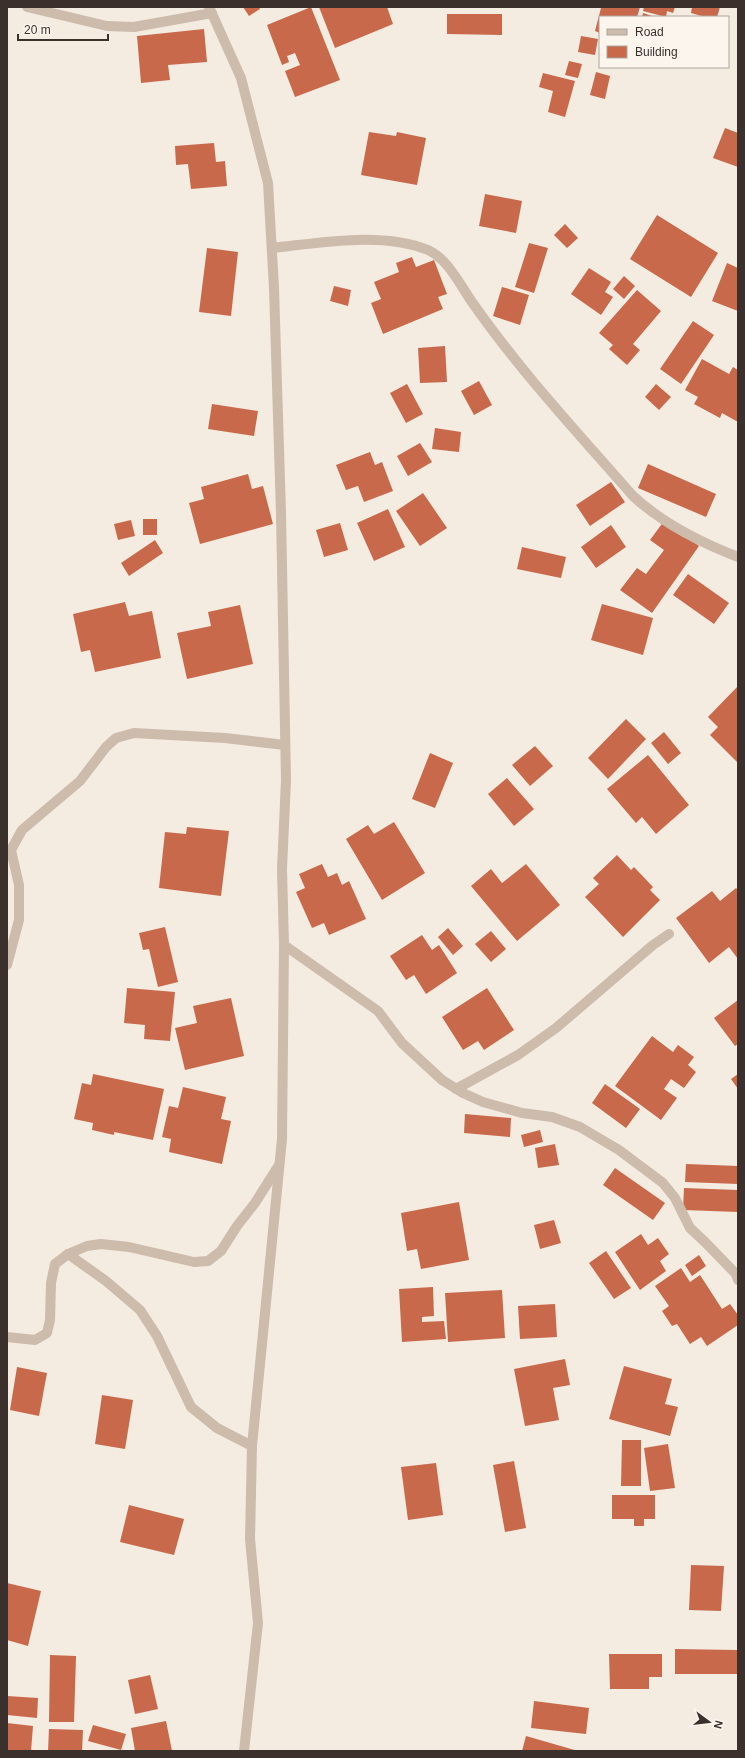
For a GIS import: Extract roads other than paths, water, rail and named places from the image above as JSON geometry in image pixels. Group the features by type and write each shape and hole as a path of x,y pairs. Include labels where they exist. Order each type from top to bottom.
{"street":[{"path":"27,7 107,26 128,27 134,27 211,10 241,78 268,183 272,248 281,505 286,780 282,869 284,945 282,1139 252,1446 250,1539 258,1623 244,1751"},
{"path":"272,248 367,239 412,244 430,251 445,262 498,340 632,496 649,511 716,548 738,557"},
{"path":"7,965 19,920 19,886 9,850 22,830 80,781 106,747 116,738 134,733 225,738 285,745"},
{"path":"456,1089 518,1055 556,1028 653,944 669,934"},
{"path":"284,945 378,1011 402,1043 442,1080 456,1089 482,1102 522,1113 552,1117 580,1126 619,1150 663,1183 675,1198 690,1228 706,1242 737,1276"},
{"path":"7,1337 35,1340 47,1333 50,1320 51,1283 55,1264 68,1254 87,1246 101,1244 129,1247 194,1262 208,1261 221,1251 237,1226 255,1203 280,1163"},
{"path":"68,1254 106,1281 140,1310 156,1336 191,1407 217,1428 252,1446"}]}
